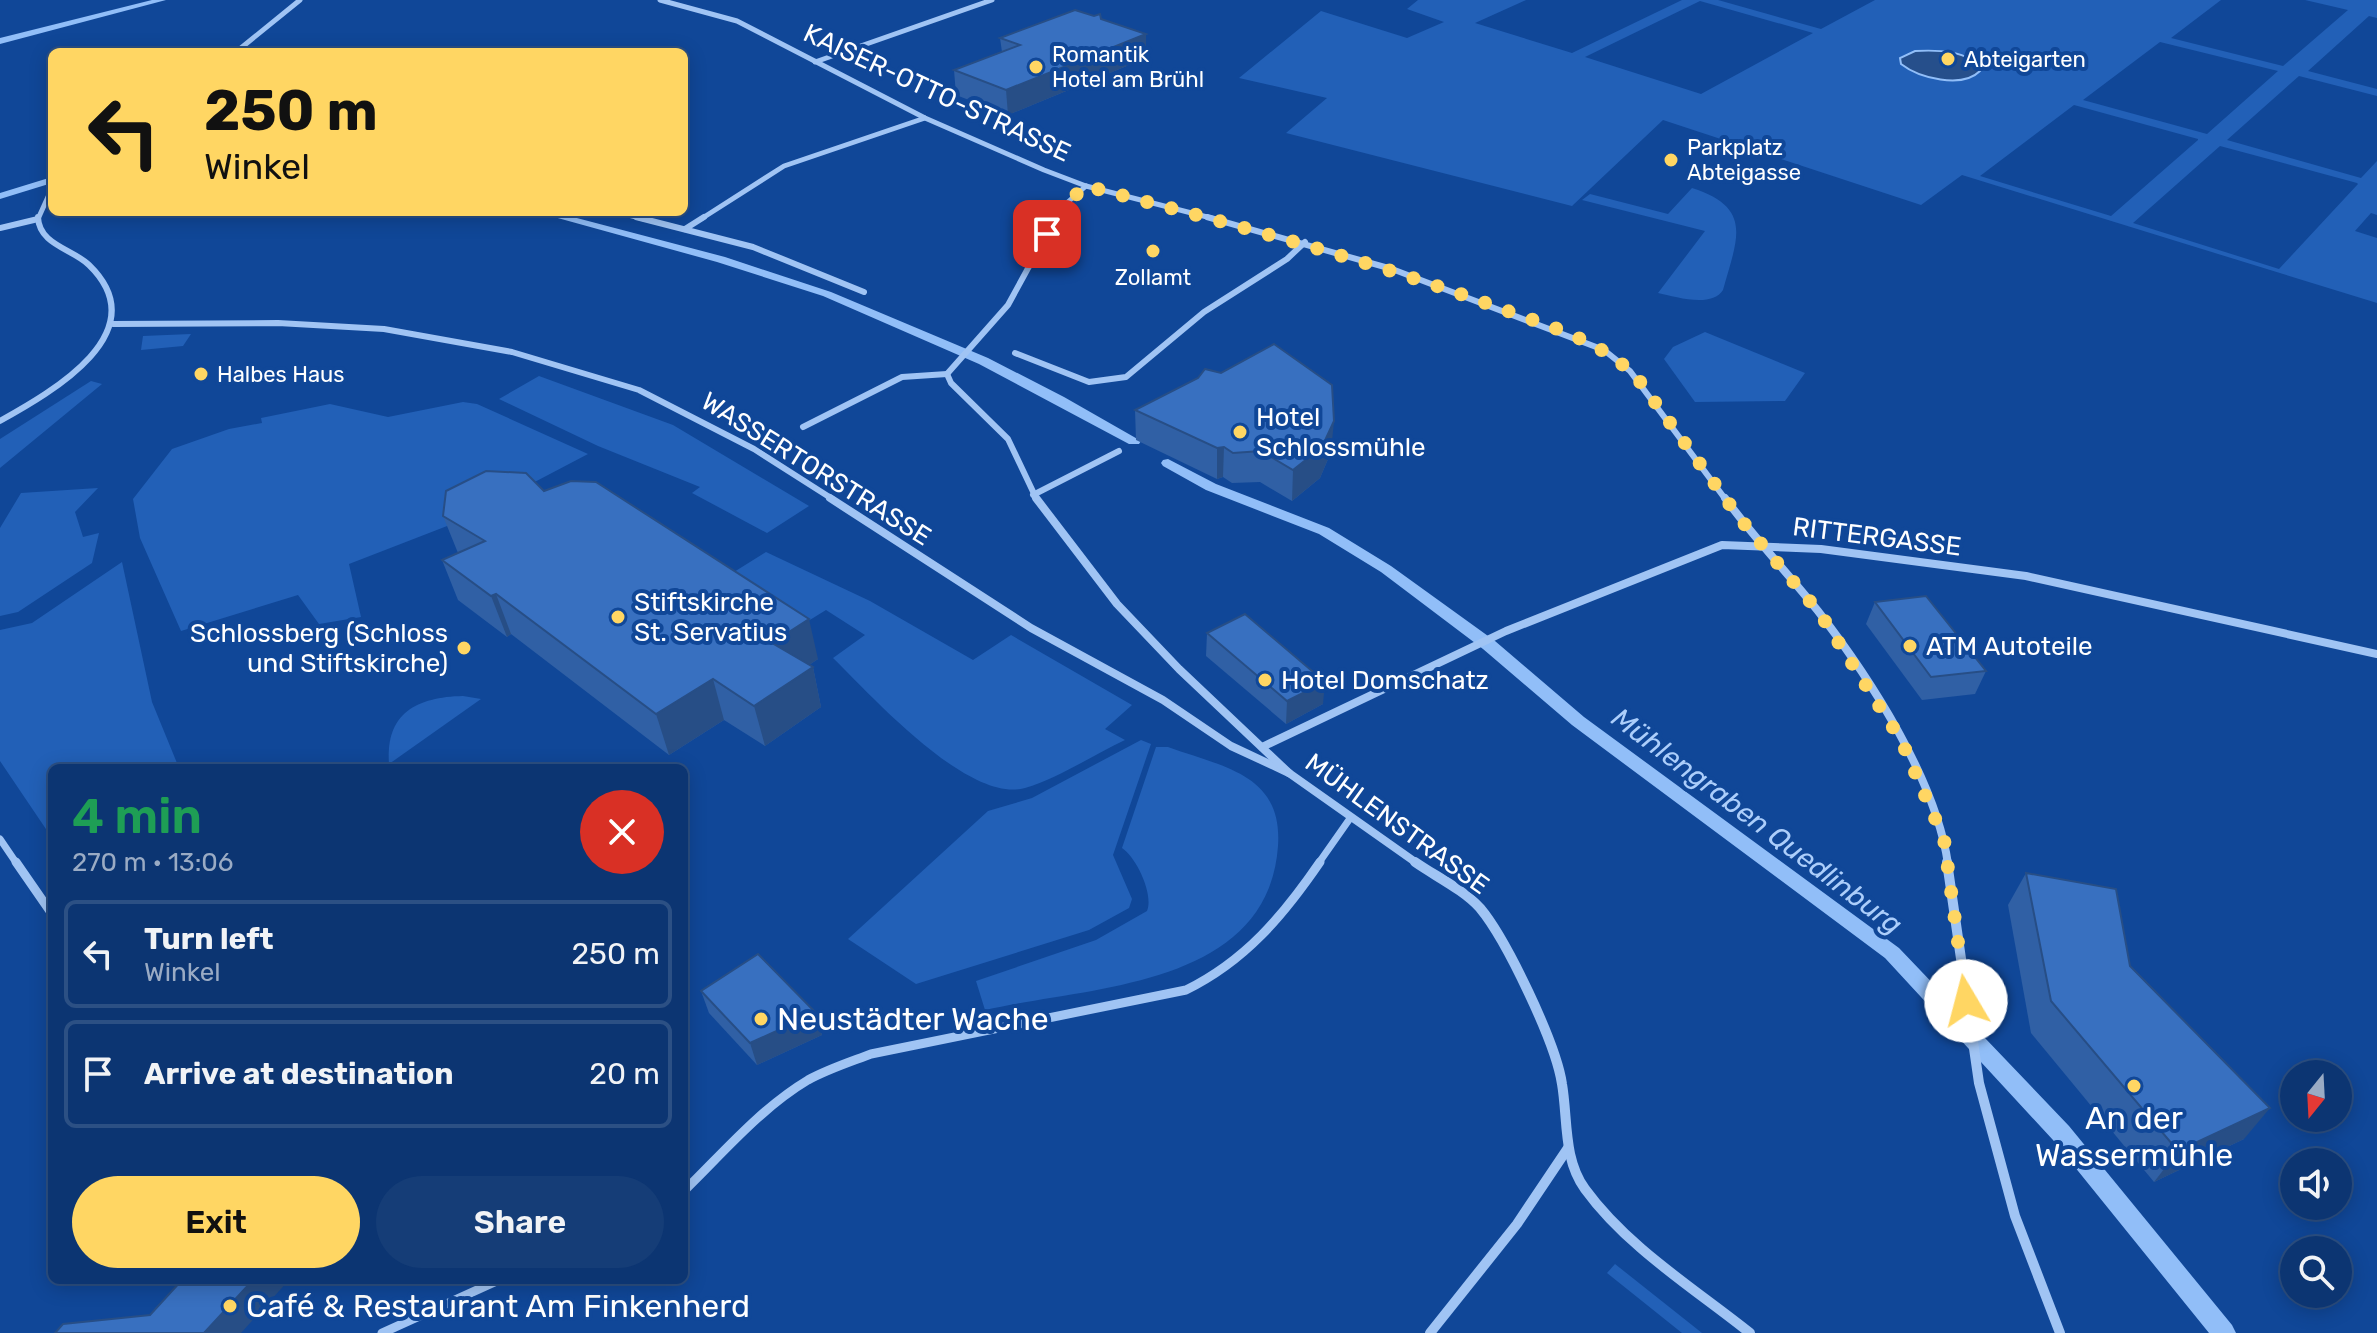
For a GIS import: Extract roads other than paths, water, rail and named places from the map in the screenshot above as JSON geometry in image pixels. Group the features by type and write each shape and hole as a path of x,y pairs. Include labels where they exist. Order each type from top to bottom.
{"street":[{"path":"241,48 300,0"},
{"name":"KAISER-OTTO-STRASSE","path":"660,0 727,17 925,118 1086,186 1305,242 1532,320 1612,356 1638,379 1762,545 1819,612 1887,715 1917,772 1944,839 1979,1083 2015,1216 2060,1333"},
{"path":"815,62 992,0"},
{"path":"685,229 784,166 925,118"},
{"path":"803,427 902,377 947,374 1008,305 1060,209 1086,186"},
{"path":"0,421 72,376 93,355 113,324 114,308 107,288 90,266 44,234 38,219 48,197"},
{"path":"633,216 762,251 864,292"},
{"path":"0,228 38,219"},
{"path":"1015,353 1089,382 1126,377 1204,312 1287,259 1305,242"},
{"name":"WASSERTORSTRASSE","path":"113,324 278,323 384,329 512,352 639,390 754,449 1031,628 1163,700 1231,746 1289,773"},
{"name":"MÜHLENSTRASSE","path":"947,374 951,383 1008,439 1033,495 1117,604 1202,690 1289,773 1479,907 1519,974 1549,1041 1567,1112 1568,1148 1584,1188 1609,1216 1666,1267 1750,1333"},
{"path":"1033,495 1119,451"},
{"name":"RITTERGASSE","path":"1262,747 1503,632 1722,545 1821,549 2026,576 2377,654"},
{"path":"688,1187 758,1120 798,1087 826,1071 871,1054 1186,990 1209,980 1255,947 1351,817"},
{"path":"0,839 48,908"},
{"path":"1430,1333 1517,1224 1568,1148"},
{"path":"382,1333 490,1284"}],"waterway":[{"path":"0,41 162,0"},
{"name":"Mühlengraben Quedlinburg","path":"0,196 48,181"},
{"name":"Mühlengraben Quedlinburg","path":"556,216 721,259 827,294 984,361 1134,441"},
{"name":"Mühlengraben Quedlinburg","path":"1168,463 1211,487 1324,531 1386,569 1489,645 1578,721 1892,953 2061,1133 2224,1333"}],"place":[{"name":"Abteigarten","path":"1948,59"},
{"name":"Romantik Hotel am Brühl","path":"1036,67"},
{"name":"Parkplatz Abteigasse","path":"1671,160"},
{"name":"Zollamt","path":"1153,251"},
{"name":"Halbes Haus","path":"201,374"},
{"name":"Hotel Schlossmühle","path":"1240,432"},
{"name":"Stiftskirche St. Servatius","path":"618,617"},
{"name":"ATM Autoteile","path":"1910,646"},
{"name":"Schlossberg (Schloss und Stiftskirche)","path":"464,648"},
{"name":"Hotel Domschatz","path":"1265,680"},
{"name":"Neustädter Wache","path":"761,1019"},
{"name":"An der Wassermühle","path":"2134,1086"},
{"name":"Café & Restaurant Am Finkenherd","path":"230,1306"}]}
